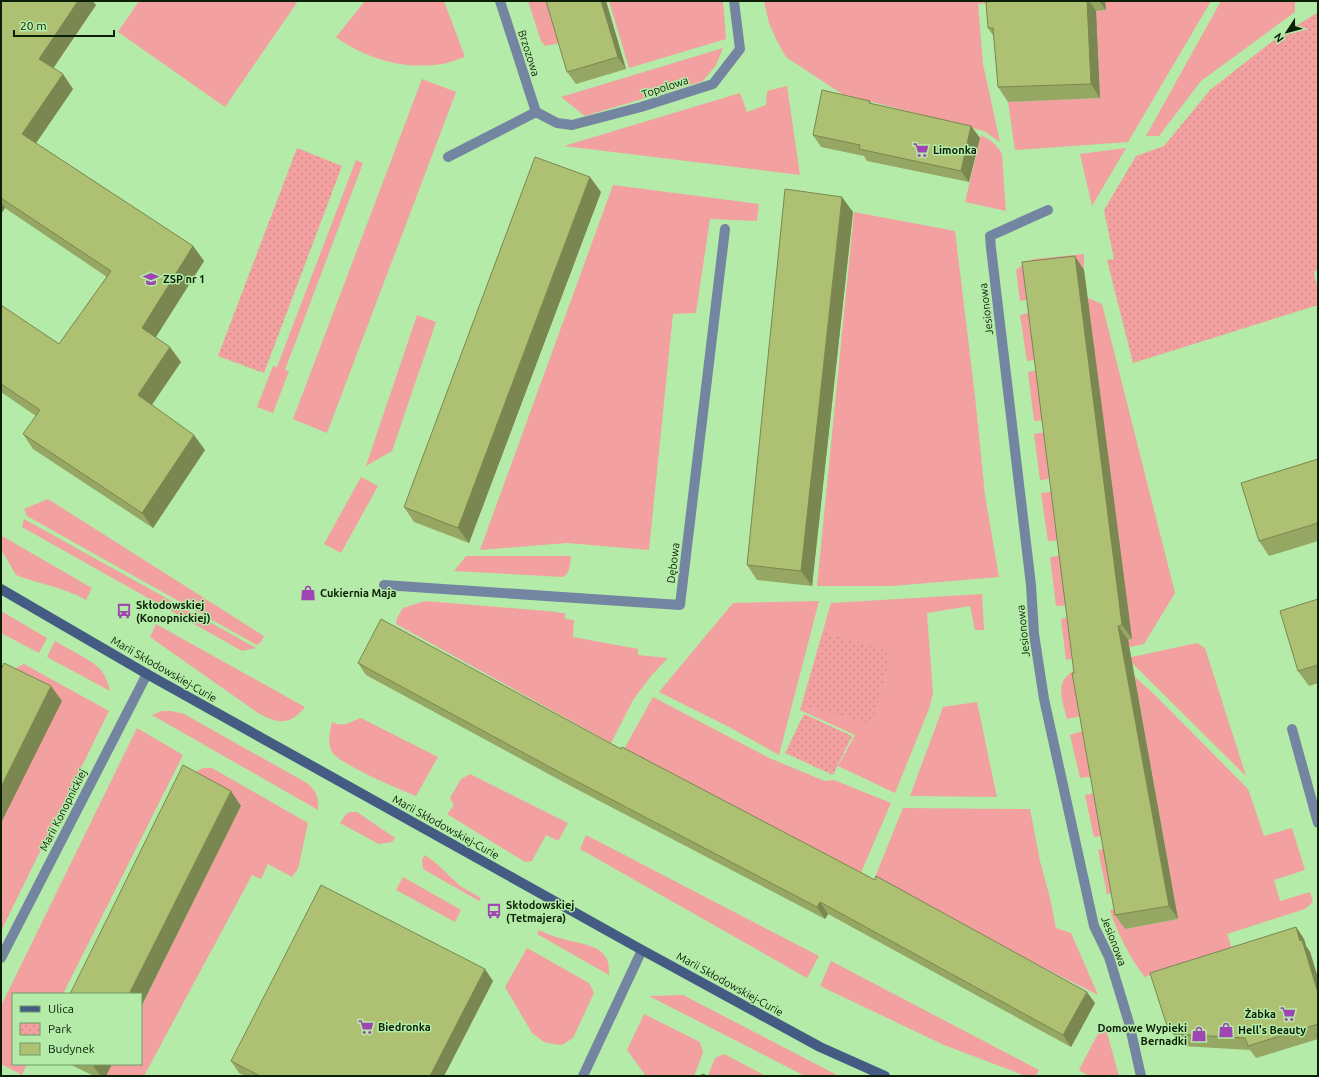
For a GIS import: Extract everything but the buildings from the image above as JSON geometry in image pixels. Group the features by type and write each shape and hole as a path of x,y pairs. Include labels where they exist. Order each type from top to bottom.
{"street":[{"name":"Brzozowa","path":"500,1 536,112"},
{"name":"Topolowa","path":"536,112 557,123 572,125 641,107 713,84 740,49 734,1"},
{"path":"448,157 536,112"},
{"name":"Jesionowa","path":"1048,210 990,236 991,248 1031,585 1034,634 1044,699 1094,926 1109,957 1129,1023 1141,1076"},
{"name":"Dębowa","path":"384,585 680,605 725,229"},
{"name":"Marii Skłodowskiej-Curie","path":"1,589 147,674 642,950 820,1047 885,1076"},
{"name":"Marii Konopnickiej","path":"1,958 147,674"},
{"path":"1292,729 1318,823"},
{"path":"583,1076 642,950"}],"green space":[{"path":"139,1 298,1 225,107 118,32"},
{"path":"365,1 444,1 465,57 442,64 400,64 373,57 348,45 336,37"},
{"path":"528,1 549,1 561,43 545,46 541,41"},
{"path":"609,1 723,1 726,39 629,68"},
{"path":"764,1 1018,1 978,4 983,64 1000,142 984,131 842,94 786,57 769,23"},
{"path":"1105,1 1211,1 1128,142 1015,150 1008,102 1100,98 1097,27 1093,12 1105,10"},
{"path":"1221,1 1295,1 1295,12 1201,81 1159,136 1146,136"},
{"path":"1318,12 1318,268 1314,273 1318,290 1318,305 1133,363 1107,260 1114,259 1104,210 1136,156 1164,146 1210,90 1274,40"},
{"path":"723,48 716,65 703,81 585,116 561,97"},
{"path":"422,79 456,92 327,433 293,419"},
{"path":"787,86 800,175 564,146 740,93 747,112 766,105 767,91"},
{"path":"981,135 993,143 1002,154 1006,211 965,202"},
{"path":"297,148 342,166 264,373 218,356"},
{"path":"1126,148 1092,206 1080,154"},
{"path":"356,160 363,163 285,370 289,371 273,413 257,407 273,366 277,367"},
{"path":"613,185 759,204 757,221 710,219 696,313 673,314 649,550 567,543 480,550"},
{"path":"854,212 955,231 975,396 985,495 999,577 893,586 817,586"},
{"path":"1084,254 1084,270 1032,276 1034,298 1020,301 1016,270 1026,262 1034,259"},
{"path":"1088,298 1102,304 1175,593 1144,644 1066,660 1061,619 1075,616"},
{"path":"1036,311 1042,359 1027,361 1020,315"},
{"path":"417,315 436,322 392,451 366,466"},
{"path":"1043,369 1049,420 1034,421 1028,372"},
{"path":"1051,431 1057,478 1040,480 1034,434"},
{"path":"361,477 378,486 341,553 324,544"},
{"path":"1059,491 1065,540 1048,541 1041,493"},
{"path":"48,499 264,636 261,642 257,645 27,516 24,509"},
{"path":"24,519 256,648 242,651 22,527"},
{"path":"2,536 92,588 86,600 69,592 16,575 1,551"},
{"path":"1067,554 1073,605 1056,606 1050,557"},
{"path":"466,556 571,556 569,570 563,577 454,571"},
{"path":"982,594 984,630 975,630 970,606 927,613 933,693 929,709 895,793 838,766 855,735 800,710 831,603"},
{"path":"425,601 565,613 565,619 574,620 573,637 638,649 638,655 668,658 651,676 633,700 611,743 396,624 397,618 403,608"},
{"path":"819,601 779,755 729,727 659,692 733,603"},
{"path":"1,611 47,638 39,653 1,633"},
{"path":"156,624 305,707 294,718 283,721 278,721 258,713 150,637"},
{"path":"824,632 891,652 872,724 803,706"},
{"path":"55,641 99,668 106,679 110,691 47,657"},
{"path":"1197,643 1205,648 1246,776 1127,658"},
{"path":"24,664 109,711 1,931 1,823 7,685 16,668"},
{"path":"1081,667 1135,677 1154,694 1248,789 1264,836 1292,828 1305,870 1274,880 1280,901 1310,892 1313,902 1305,909 1227,934 1232,949 1145,977 1124,945 1110,910 1121,907 1125,929 1178,919 1135,678 1087,715 1067,719 1061,695 1061,688 1066,677"},
{"path":"653,697 769,758 825,781 834,780 891,803 860,875 623,751"},
{"path":"977,702 997,797 910,796 943,707"},
{"path":"162,711 171,711 184,714 307,783 317,795 318,810 152,715"},
{"path":"804,714 852,736 833,775 785,753"},
{"path":"361,718 438,757 416,796 358,770 337,757 332,752 329,741 332,722 336,724 343,724 350,723"},
{"path":"137,728 183,755 64,993 12,993 12,1065 27,1065 22,1075 1,1064 1,1006"},
{"path":"1089,729 1097,776 1080,778 1070,735"},
{"path":"203,768 212,768 308,823 298,869 292,877 268,864 261,879 252,875 144,1076 106,1076 112,1065 142,1065 142,1005 241,806 195,772"},
{"path":"470,774 568,823 558,841 546,835 532,861 525,862 447,814 454,805 450,798 461,779"},
{"path":"1101,792 1108,835 1094,837 1085,795"},
{"path":"903,808 1030,809 1040,861 1056,928 1071,933 1098,995 873,882"},
{"path":"350,812 357,812 395,838 392,842 379,844 340,823 346,814"},
{"path":"586,835 819,956 807,978 580,849"},
{"path":"1110,848 1118,893 1107,894 1098,850"},
{"path":"425,855 437,864 460,886 481,898 479,901 423,869 422,859"},
{"path":"403,877 461,910 455,922 396,890"},
{"path":"539,930 557,937 586,944 597,949 606,958 609,975 537,934"},
{"path":"527,948 589,983 594,993 573,1038 562,1045 544,1042 532,1033 505,987"},
{"path":"831,961 1039,1070 1036,1076 1026,1076 944,1045 820,986"},
{"path":"683,995 839,1076 805,1076 649,996"},
{"path":"644,1014 700,1042 703,1053 694,1076 646,1076 627,1050"},
{"path":"1104,1022 1119,1076 1089,1076 1079,1070"},
{"path":"724,1054 766,1076 708,1076 715,1058"}],"place":[{"name":"Limonka","path":"921,150"},
{"name":"ZSP nr 1","path":"151,279"},
{"name":"Cukiernia Maja","path":"308,593"},
{"name":"Skłodowskiej (Konopnickiej)","path":"124,611"},
{"name":"Skłodowskiej (Tetmajera)","path":"494,911"},
{"name":"Żabka","path":"1288,1014"},
{"name":"Biedronka","path":"366,1027"},
{"name":"Hell's Beauty","path":"1226,1030"},
{"name":"Domowe Wypieki Bernadki","path":"1199,1034"}]}
